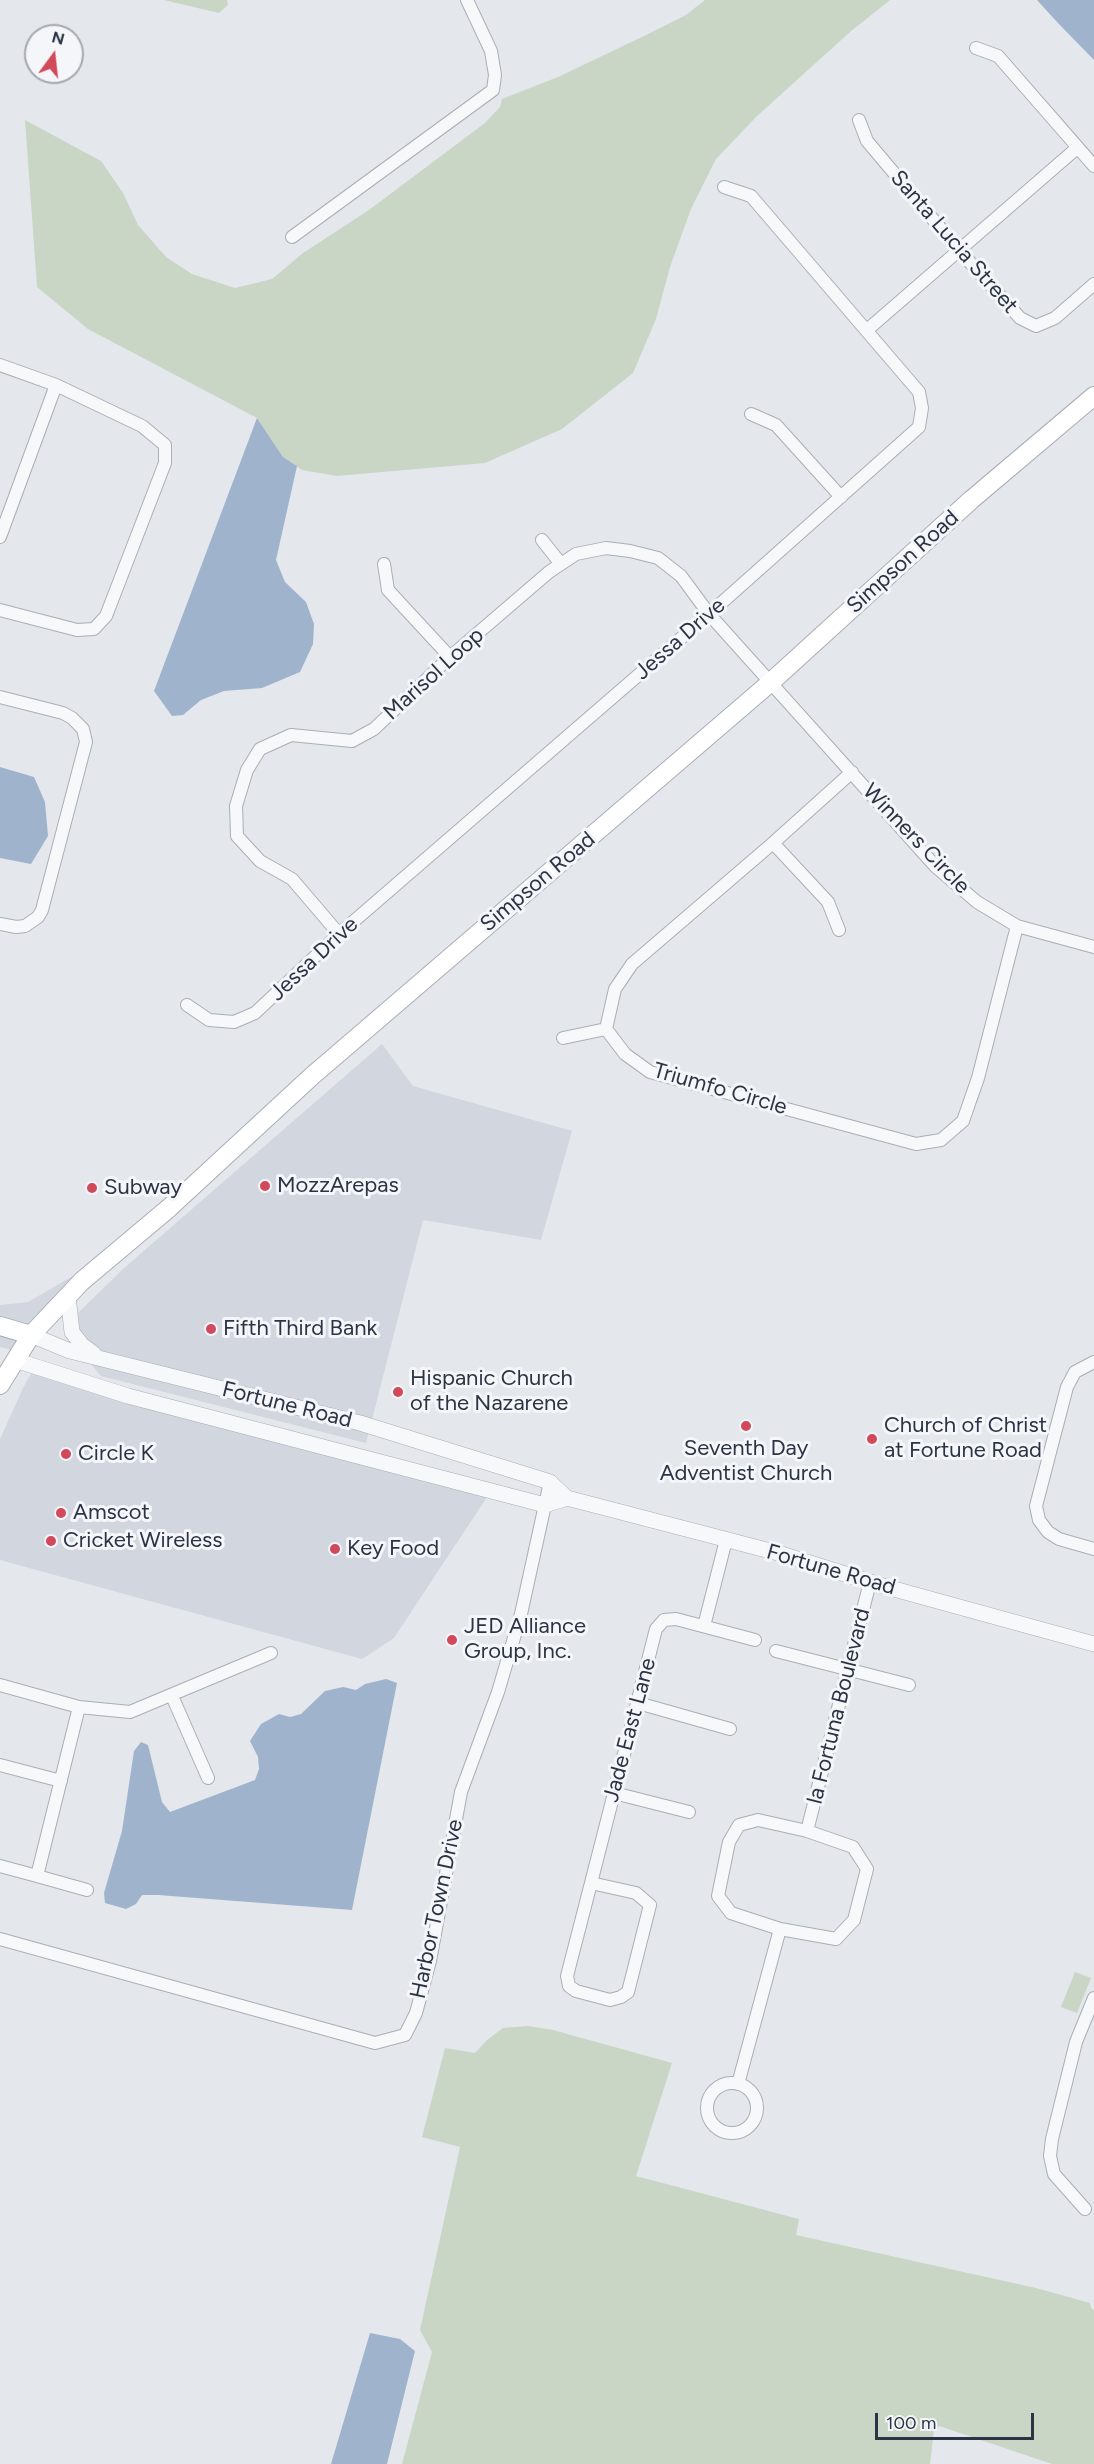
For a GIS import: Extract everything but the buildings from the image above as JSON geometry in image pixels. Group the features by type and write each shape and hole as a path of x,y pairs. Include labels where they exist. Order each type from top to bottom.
{"main road":[{"name":"Simpson Road","path":"0,1385 8,1358 82,1281 169,1208 312,1076 771,682 971,500 1094,396"},
{"name":"Fortune Road","path":"0,1326 32,1335"}],"street":[{"path":"292,237 493,90 495,75 491,51 467,0"},
{"path":"976,48 998,56 1094,166"},
{"name":"Santa Lucia Street","path":"859,120 867,141 1020,318 1036,326 1055,318 1094,284"},
{"path":"867,330 1077,148"},
{"name":"Jessa Drive","path":"187,1005 209,1020 234,1022 255,1013 339,934 710,614 919,427 922,408 919,392 751,196 724,187"},
{"path":"0,364 56,385 142,426 165,445 165,463 106,616 94,629 77,630 0,610"},
{"path":"0,537 56,385"},
{"path":"751,414 776,425 841,497"},
{"path":"542,540 561,564"},
{"name":"Marisol Loop","path":"339,934 292,879 260,861 237,836 236,806 247,770 260,749 291,735 352,741 374,729 450,657 576,554 606,548 658,558 681,576 710,614 771,682"},
{"path":"384,564 388,590 450,657"},
{"name":"Winners Circle","path":"771,682 936,867 976,902 1017,926 1094,947"},
{"path":"0,697 63,713 83,729 86,742 42,910 38,917 25,926 0,924"},
{"path":"563,1038 606,1029 615,989 632,964 852,772"},
{"path":"773,843 828,902 839,930"},
{"name":"Triumfo Circle","path":"606,1029 625,1054 650,1072 916,1144 941,1140 963,1121 978,1078 1017,926"},
{"path":"68,1296 72,1332 82,1346 99,1358"},
{"name":"Fortune Road","path":"32,1335 70,1351 360,1423 550,1482 567,1498 726,1540 1094,1644"},
{"name":"Fortune Road","path":"8,1358 128,1396 545,1505"},
{"path":"1094,1362 1075,1372 1067,1387 1036,1506 1039,1520 1048,1532 1059,1539 1094,1549"},
{"name":"Harbor Town Drive","path":"0,1939 375,2043 405,2035 416,2013 430,1961 461,1792 498,1692 521,1614 550,1482"},
{"path":"545,1505 567,1498"},
{"path":"704,1626 726,1540"},
{"name":"la Fortuna Boulevard","path":"807,1831 870,1582"},
{"name":"Jade East Lane","path":"591,1883 636,1893 650,1905 628,1992 610,2000 576,1991 569,1986 567,1976 614,1793 657,1629 664,1620 676,1619 755,1640"},
{"path":"776,1651 909,1685"},
{"path":"0,1684 79,1707 110,1712 130,1712 271,1653"},
{"path":"172,1696 208,1778"},
{"path":"638,1703 730,1729"},
{"path":"37,1876 79,1707"},
{"path":"0,1765 61,1781"},
{"path":"614,1793 689,1812"},
{"name":"la Fortuna Boulevard","path":"758,1820 807,1831 853,1847 867,1869 854,1920 836,1939 780,1929 731,1913 718,1896 729,1842 739,1825 758,1820"},
{"path":"0,1866 87,1890"},
{"path":"738,2084 780,1929"},
{"path":"1085,2209 1054,2174 1050,2156 1052,2139 1076,2042 1094,1998"},
{"path":"730,2083 738,2084 752,2093 757,2109 755,2118 744,2130 727,2132 713,2125 709,2118 708,2102 716,2089 730,2083"}],"shaded area":[{"path":"382,1044 413,1086 572,1131 541,1240 423,1220 366,1443 101,1376 85,1357 75,1325 78,1313 123,1269"},
{"path":"147,1233 88,1286 48,1330 30,1355 0,1347 0,1305 28,1302"},
{"path":"34,1369 491,1491 394,1638 362,1659 0,1560 0,1439"}],"green space":[{"path":"164,0 227,0 228,5 219,13"},
{"path":"705,0 890,0 850,32 756,117 716,159 691,209 670,267 656,319 633,373 562,429 485,463 337,476 302,470 283,457 257,418 88,329 37,287 25,120 101,161 123,193 138,225 166,257 192,274 235,288 272,279 303,253 369,210 485,123 500,107 502,99 558,77 646,35 686,15"},
{"path":"1075,1972 1091,1978 1077,2013 1061,2007"},
{"path":"528,2026 553,2030 672,2063 636,2176 799,2219 796,2235 1036,2288 1090,2303 1094,2310 1094,2464 1052,2464 939,2426 934,2430 930,2464 402,2464 432,2352 420,2330 460,2147 422,2137 445,2048 475,2053 503,2028"}],"water":[{"path":"1037,0 1094,0 1094,60 1057,22"},
{"path":"257,418 283,457 297,466 276,560 285,582 306,602 314,624 313,644 300,672 262,688 224,691 201,700 183,715 172,716 154,691"},
{"path":"0,767 34,777 45,802 48,836 31,864 0,858"},
{"path":"386,1679 397,1683 352,1910 158,1895 142,1895 136,1904 126,1909 105,1903 104,1893 122,1831 134,1751 141,1742 148,1745 162,1802 170,1812 255,1780 259,1769 258,1757 250,1741 261,1724 279,1714 290,1717 301,1714 325,1691 343,1687 356,1690 365,1684"},
{"path":"370,2333 400,2339 415,2351 387,2464 331,2464"}],"place":[{"name":"MozzArepas","path":"265,1186"},
{"name":"Subway","path":"92,1188"},
{"name":"Fifth Third Bank","path":"211,1329"},
{"name":"Hispanic Church of the Nazarene","path":"398,1392"},
{"name":"Seventh Day Adventist Church","path":"746,1426"},
{"name":"Church of Christ at Fortune Road","path":"872,1439"},
{"name":"Circle K","path":"66,1454"},
{"name":"Amscot","path":"61,1513"},
{"name":"Cricket Wireless","path":"51,1541"},
{"name":"Key Food","path":"335,1549"},
{"name":"JED Alliance Group, Inc.","path":"452,1640"}]}
